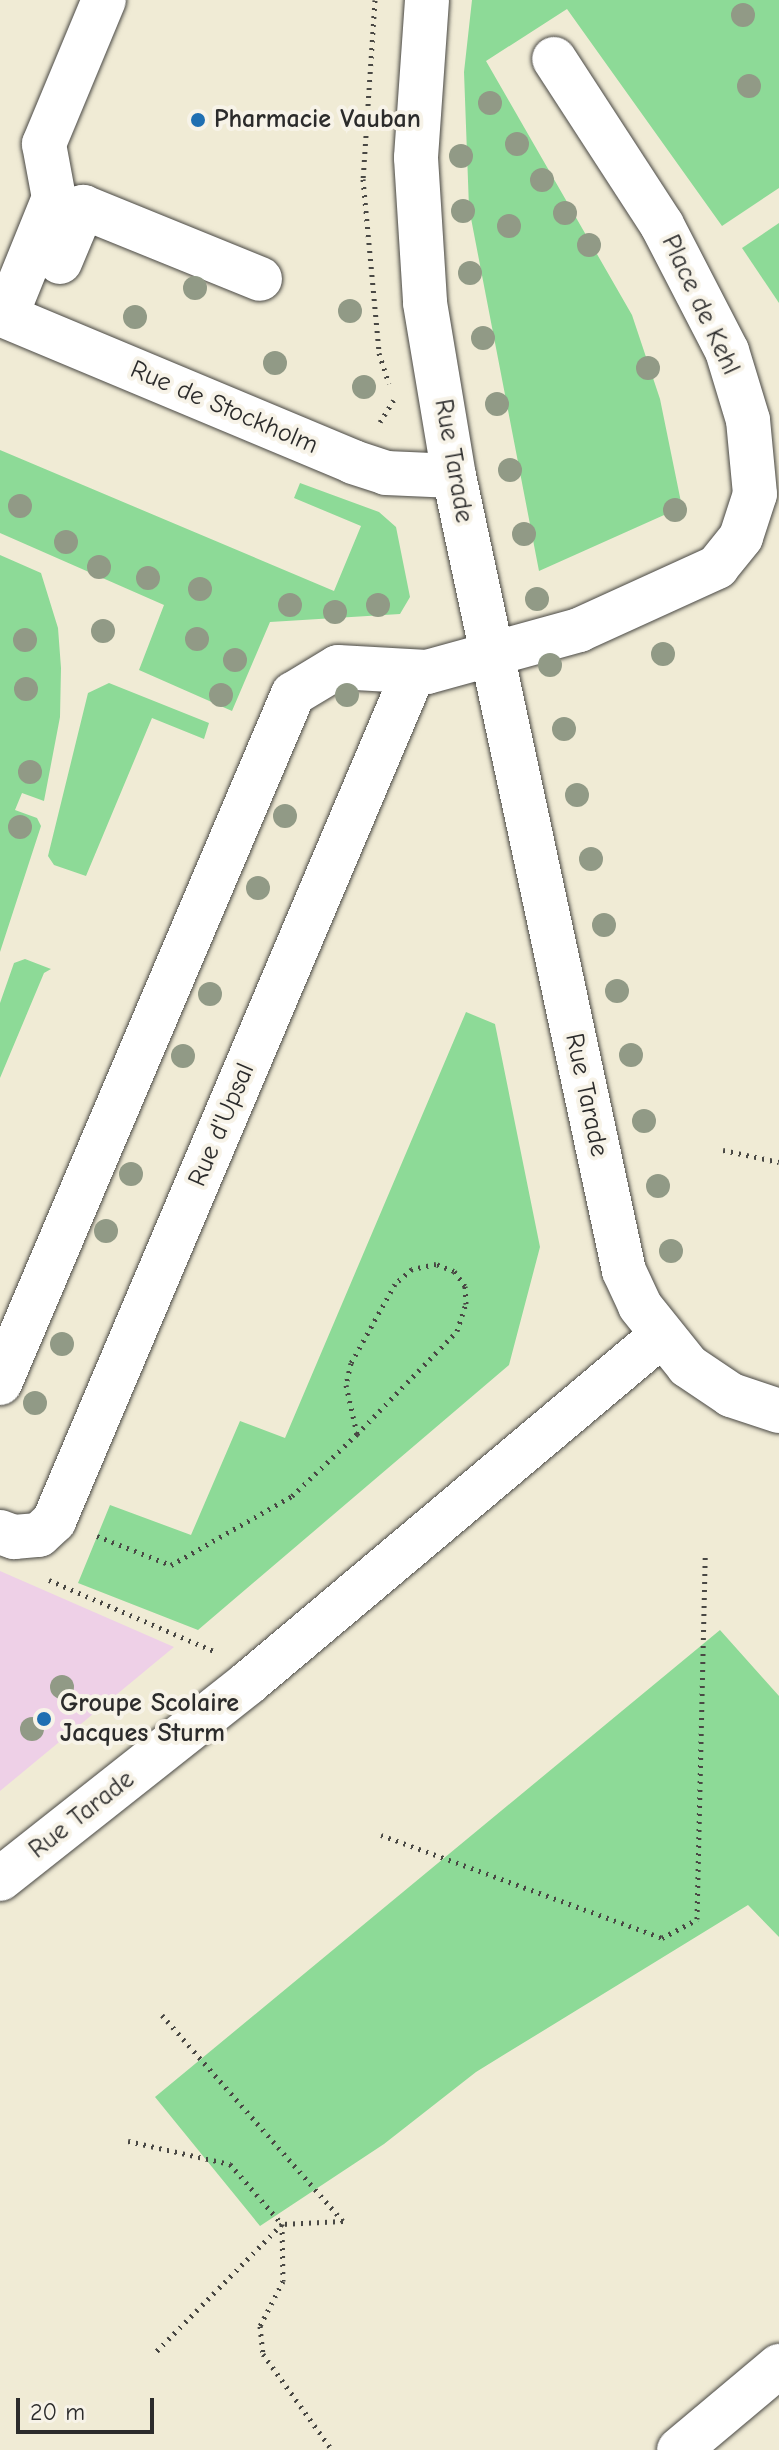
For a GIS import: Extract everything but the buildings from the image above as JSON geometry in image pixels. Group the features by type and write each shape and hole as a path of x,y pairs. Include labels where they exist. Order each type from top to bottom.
{"street":[{"path":"13,319 54,198 44,144 104,0"},
{"name":"Rue Tarade","path":"0,1879 248,1683 662,1335 640,1306 624,1271 454,476 425,303 419,222 416,158 427,0"},
{"name":"Place de Kehl","path":"492,657 579,630 717,567 741,537 755,494 748,420 727,351 662,225 554,59"},
{"path":"13,319 83,207 260,279"},
{"name":"Rue de Stockholm","path":"13,319 353,462 386,473 454,476"},
{"path":"0,1383 293,694 338,667 413,674 492,657"},
{"name":"Rue d'Upsal","path":"54,1521 413,674"},
{"path":"662,1335 688,1366 731,1395 779,1411"},
{"path":"7,1534 39,1535 54,1521"},
{"path":"679,2450 779,2366"}],"path":[{"path":"723,1150 779,1162"},
{"path":"54,1521 171,1565 292,1496 357,1434 457,1331 466,1304 465,1286 454,1271 436,1264 412,1269 395,1284 351,1363 346,1385 357,1434"},
{"path":"7,1534 41,1577 213,1649 248,1683"},
{"path":"381,1835 662,1938 697,1919 705,1556"},
{"path":"155,2353 282,2224 343,2221 162,2015"},
{"path":"128,2141 230,2164 282,2224 283,2281 260,2326 263,2354 332,2450"}],"shaded area":[{"name":"Groupe Scolaire Jacques Sturm","path":"0,1571 174,1647 0,1791"}],"green space":[{"path":"472,0 779,0 779,188 722,226 567,9 486,61 632,315 660,399 682,507 539,571 469,208 464,72"},
{"path":"779,223 779,303 742,248"},
{"path":"0,450 334,591 361,526 294,498 300,483 379,512 396,527 410,597 400,614 270,622 232,711 139,670 164,605 0,533"},
{"path":"0,555 41,573 58,628 61,668 60,717 44,801 22,793 15,810 37,818 41,826 0,952"},
{"path":"109,683 209,723 204,739 152,718 86,876 54,865 48,856 88,693"},
{"path":"25,959 51,969 44,973 0,1078 0,1003 14,963"},
{"path":"466,1012 495,1024 540,1247 509,1365 198,1630 78,1583 110,1505 191,1535 240,1421 285,1438"},
{"path":"720,1630 779,1696 779,1937 748,1905 476,2072 384,2144 260,2226 155,2097"}],"place":[{"name":"Pharmacie Vauban","path":"198,120"},
{"name":"Groupe Scolaire Jacques Sturm","path":"44,1719"}]}
